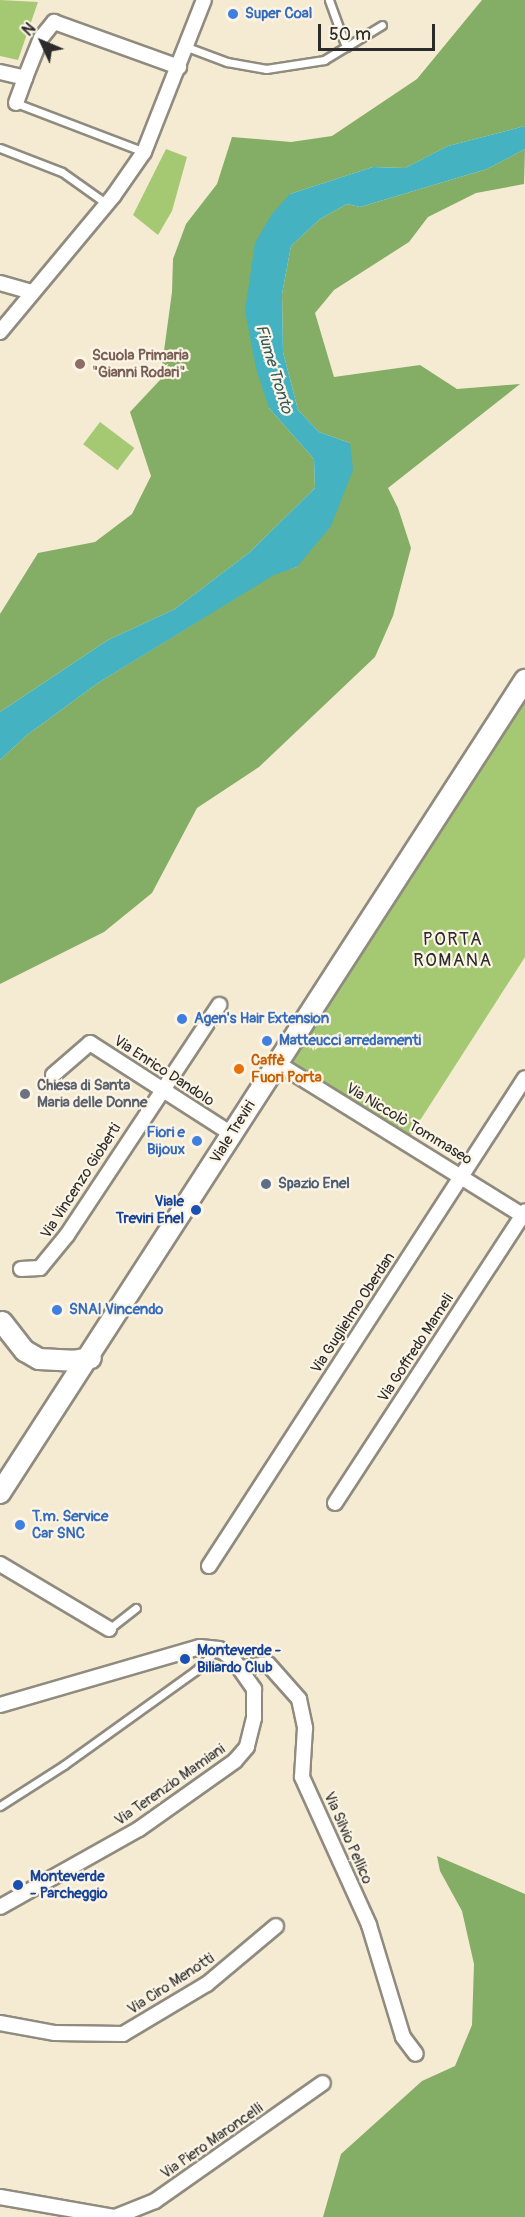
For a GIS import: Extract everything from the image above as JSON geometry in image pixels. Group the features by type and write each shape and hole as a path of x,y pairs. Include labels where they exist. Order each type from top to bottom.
{"street":[{"path":"0,332 31,292 107,204 144,152 204,0"},
{"path":"16,103 41,38 54,22 179,67"},
{"path":"0,72 25,78"},
{"path":"0,283 31,292"},
{"name":"Viale Treviri","path":"0,1493 91,1358 276,1063 525,680"},
{"name":"Via Vincenzo Gioberti","path":"21,1269 40,1268 68,1235 219,1005"},
{"name":"Via Enrico Dandolo","path":"53,1075 90,1043 232,1134"},
{"name":"Via Niccolò Tommaseo","path":"276,1063 524,1213"},
{"name":"Via Guglielmo Oberdan","path":"209,1566 525,1077"},
{"name":"Via Goffredo Mameli","path":"335,1503 524,1213"},
{"path":"1,1316 25,1351 39,1359 73,1362 91,1358"},
{"path":"0,1346 1,1316"},
{"path":"0,1564 109,1629"},
{"path":"0,1705 200,1647 219,1648"},
{"name":"Via Terenzio Mamiani","path":"0,1907 139,1829 235,1761 247,1747 254,1718 254,1689 242,1668 219,1648"},
{"name":"Via Silvio Pellico","path":"242,1668 268,1664 298,1699 305,1728 302,1777 369,1925 403,2037 416,2054"},
{"name":"Via Ciro Menotti","path":"0,2024 55,2033 123,2034 207,1984 276,1926"},
{"name":"Via Piero Maroncelli","path":"0,2197 115,2217 155,2201 323,2083"}],"lane":[{"path":"329,0 346,47"},
{"path":"187,47 227,62 267,69 324,60 382,24"},
{"path":"16,103 144,152"},
{"path":"0,148 62,172 107,204"},
{"path":"109,1629 136,1608"},
{"path":"0,1806 195,1671 219,1648"}],"green space":[{"path":"0,0 38,2 18,60 0,56"},
{"path":"482,0 525,0 525,126 448,146 405,168 373,167 290,194 269,408 314,459 315,488 250,552 175,609 108,640 0,712 0,614 38,553 95,542 132,514 151,476 130,412 160,380 172,292 173,259 186,224 217,184 232,137 291,142 332,136 417,79"},
{"path":"166,149 187,157 172,211 158,235 133,215"},
{"path":"525,149 524,184 476,193 428,217 409,242 334,290 315,313 334,377 420,365 457,389 520,384 388,488 398,508 411,548 393,616 375,657 259,767 197,808 152,893 104,932 0,984 0,760 27,735 98,683 274,574 297,567 350,443 319,432 298,410 283,352 282,294 291,246 320,219 347,204 360,207 487,169"},
{"path":"100,422 134,448 117,470 83,444"},
{"path":"525,698 525,957 410,1136 287,1063"},
{"path":"437,1856 525,1894 525,2217 323,2217 341,2154 422,2081 455,2066 472,2025 474,1964 462,1911 440,1871"}],"water":[{"name":"Fiume Tronto","path":"525,126 525,149 487,169 360,207 347,204 320,219 291,246 282,294 283,352 298,410 319,432 350,443 353,470 331,526 297,567 274,575 98,683 27,735 0,760 0,712 108,640 175,609 250,552 315,488 314,459 269,408 256,368 245,311 255,243 272,214 290,194 373,167 405,168 448,146"}],"place":[{"name":"Super Coal","path":"233,14"},
{"name":"Scuola Primaria \"Gianni Rodari\"","path":"80,364"},
{"name":"Agen's Hair Extension","path":"182,1019"},
{"name":"Matteucci arredamenti","path":"267,1041"},
{"name":"Caffè Fuori Porta","path":"239,1069"},
{"name":"Chiesa di Santa Maria delle Donne","path":"25,1094"},
{"name":"Fiori e Bijoux","path":"197,1141"},
{"name":"Spazio Enel","path":"266,1184"},
{"name":"Viale Treviri Enel","path":"196,1210"},
{"name":"SNAI Vincendo","path":"57,1310"},
{"name":"T.m. Service Car SNC","path":"20,1525"},
{"name":"Monteverde - Biliardo Club","path":"185,1659"},
{"name":"Monteverde - Parcheggio","path":"18,1885"}],"district":[{"name":"PORTA ROMANA","path":"453,951"}]}
